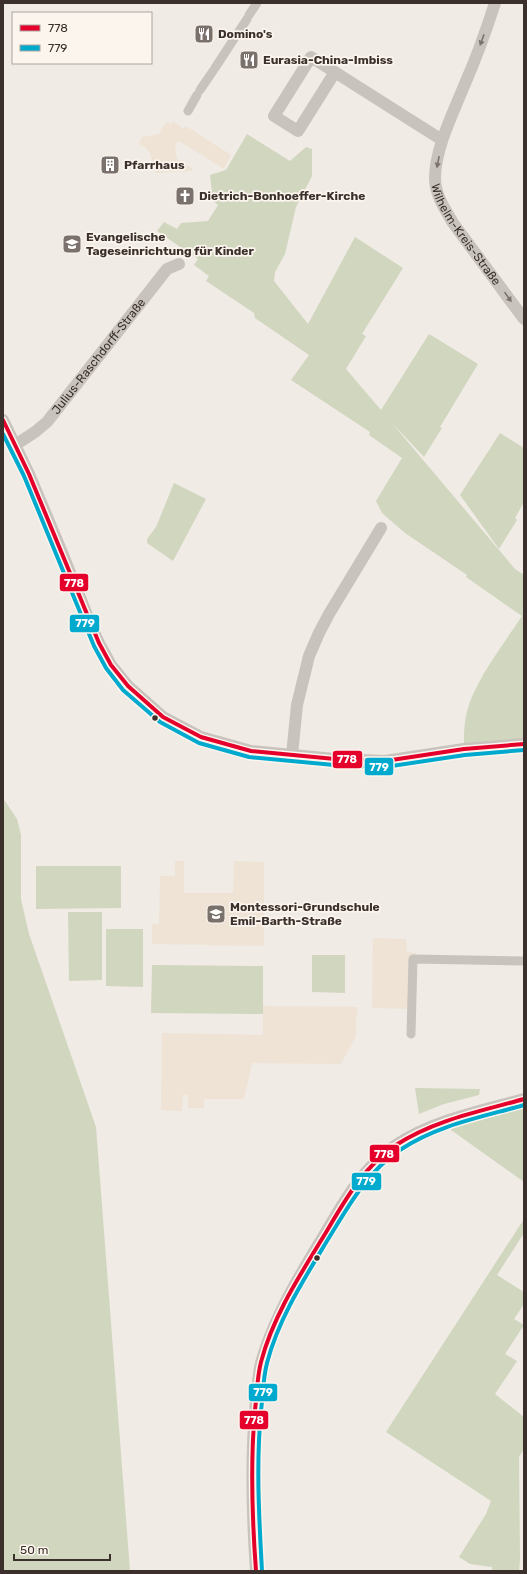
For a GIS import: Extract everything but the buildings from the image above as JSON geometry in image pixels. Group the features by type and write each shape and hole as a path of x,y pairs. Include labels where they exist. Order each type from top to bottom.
{"street":[{"path":"188,111 257,3"},
{"name":"Wilhelm-Kreis-Straße","path":"495,3 472,68 442,140 435,179 438,196 453,223 524,319"},
{"path":"335,72 298,131 274,116 311,57 335,72 442,140"},
{"name":"Julius-Raschdorff-Straße","path":"15,445 47,422 167,269 180,264"},
{"path":"3,420 61,550 92,630 111,665 128,686 163,717 201,737 251,751 335,759 385,761 464,749 524,744"},
{"path":"292,754 297,705 309,656 329,614 381,528"},
{"path":"412,1034 413,959 524,961"},
{"path":"256,1571 252,1485 253,1428 260,1372 265,1349 279,1315 291,1292 353,1189 375,1161 396,1145 438,1124 524,1099"}],"green space":[{"path":"247,134 290,161 306,147 312,149 312,176 296,207 285,254 275,272 274,281 308,324 355,237 403,268 362,334 366,336 346,369 381,410 429,334 478,364 440,427 442,428 424,457 391,422 515,569 524,575 524,740 464,746 466,716 476,688 491,662 522,616 466,577 467,575 405,533 382,513 376,501 402,458 369,435 370,432 291,380 309,355 255,318 254,313 206,281 209,276 194,265 198,259 157,231 164,222 177,229 181,223 208,221 218,205 213,201 210,175 226,170"},
{"path":"500,433 524,448 524,502 515,518 517,520 499,549 460,495"},
{"path":"174,483 206,499 173,561 147,543 147,539 156,527"},
{"path":"3,798 17,819 21,835 21,899 29,934 96,1127 130,1571 3,1571"},
{"path":"36,866 121,866 121,908 36,909"},
{"path":"68,912 102,912 102,980 69,981"},
{"path":"106,929 143,929 143,987 106,986"},
{"path":"312,955 345,955 345,993 312,992"},
{"path":"152,965 263,966 263,1014 151,1013"},
{"path":"415,1088 480,1089 479,1095 444,1104 419,1114"},
{"path":"524,1105 524,1182 451,1130 452,1123"},
{"path":"524,1219 524,1233 497,1275 524,1292 524,1304 514,1319 524,1325 505,1354 517,1361 495,1394 524,1417 524,1449 519,1457 519,1571 492,1571 492,1567 470,1564 459,1557 486,1514 491,1501 386,1432"}],"shaded area":[{"path":"173,121 184,129 186,126 231,155 224,169 179,141 175,144 177,159 193,169 191,171 156,173 150,153 146,148 139,144 142,137 159,134 166,122 171,124"},
{"path":"175,861 184,861 184,893 233,893 234,861 264,862 264,946 152,944 152,924 159,924 160,876 175,876"},
{"path":"373,939 406,939 407,952 416,953 416,1009 372,1008"},
{"path":"263,1006 358,1007 356,1036 341,1064 252,1063 244,1099 204,1099 204,1108 188,1108 188,1095 183,1095 182,1111 161,1110 162,1033 263,1035"}],"transit line":[{"name":"778","path":"3,420 29,474 99,643 111,665 128,686 163,717 201,737 251,751 335,759 385,761 464,749 524,744"},
{"name":"779","path":"3,434 24,476 94,646 106,668 123,690 160,722 199,743 249,757 334,765 385,767 465,755 524,750"},
{"name":"778","path":"256,1571 252,1470 253,1430 259,1374 266,1345 280,1312 297,1280 355,1186 364,1174 384,1154 411,1136 426,1129 458,1117 524,1099"},
{"name":"779","path":"262,1571 258,1471 259,1431 265,1375 272,1346 294,1297 337,1224 360,1189 378,1168 389,1158 414,1141 444,1128 524,1105"}],"place":[{"name":"Domino's","path":"204,34"},
{"name":"Eurasia-China-Imbiss","path":"249,60"},
{"name":"Pfarrhaus","path":"110,165"},
{"name":"Dietrich-Bonhoeffer-Kirche","path":"185,196"},
{"name":"Evangelische Tageseinrichtung für Kinder","path":"72,244"},
{"name":"Montessori-Grundschule Emil-Barth-Straße","path":"216,914"}]}
